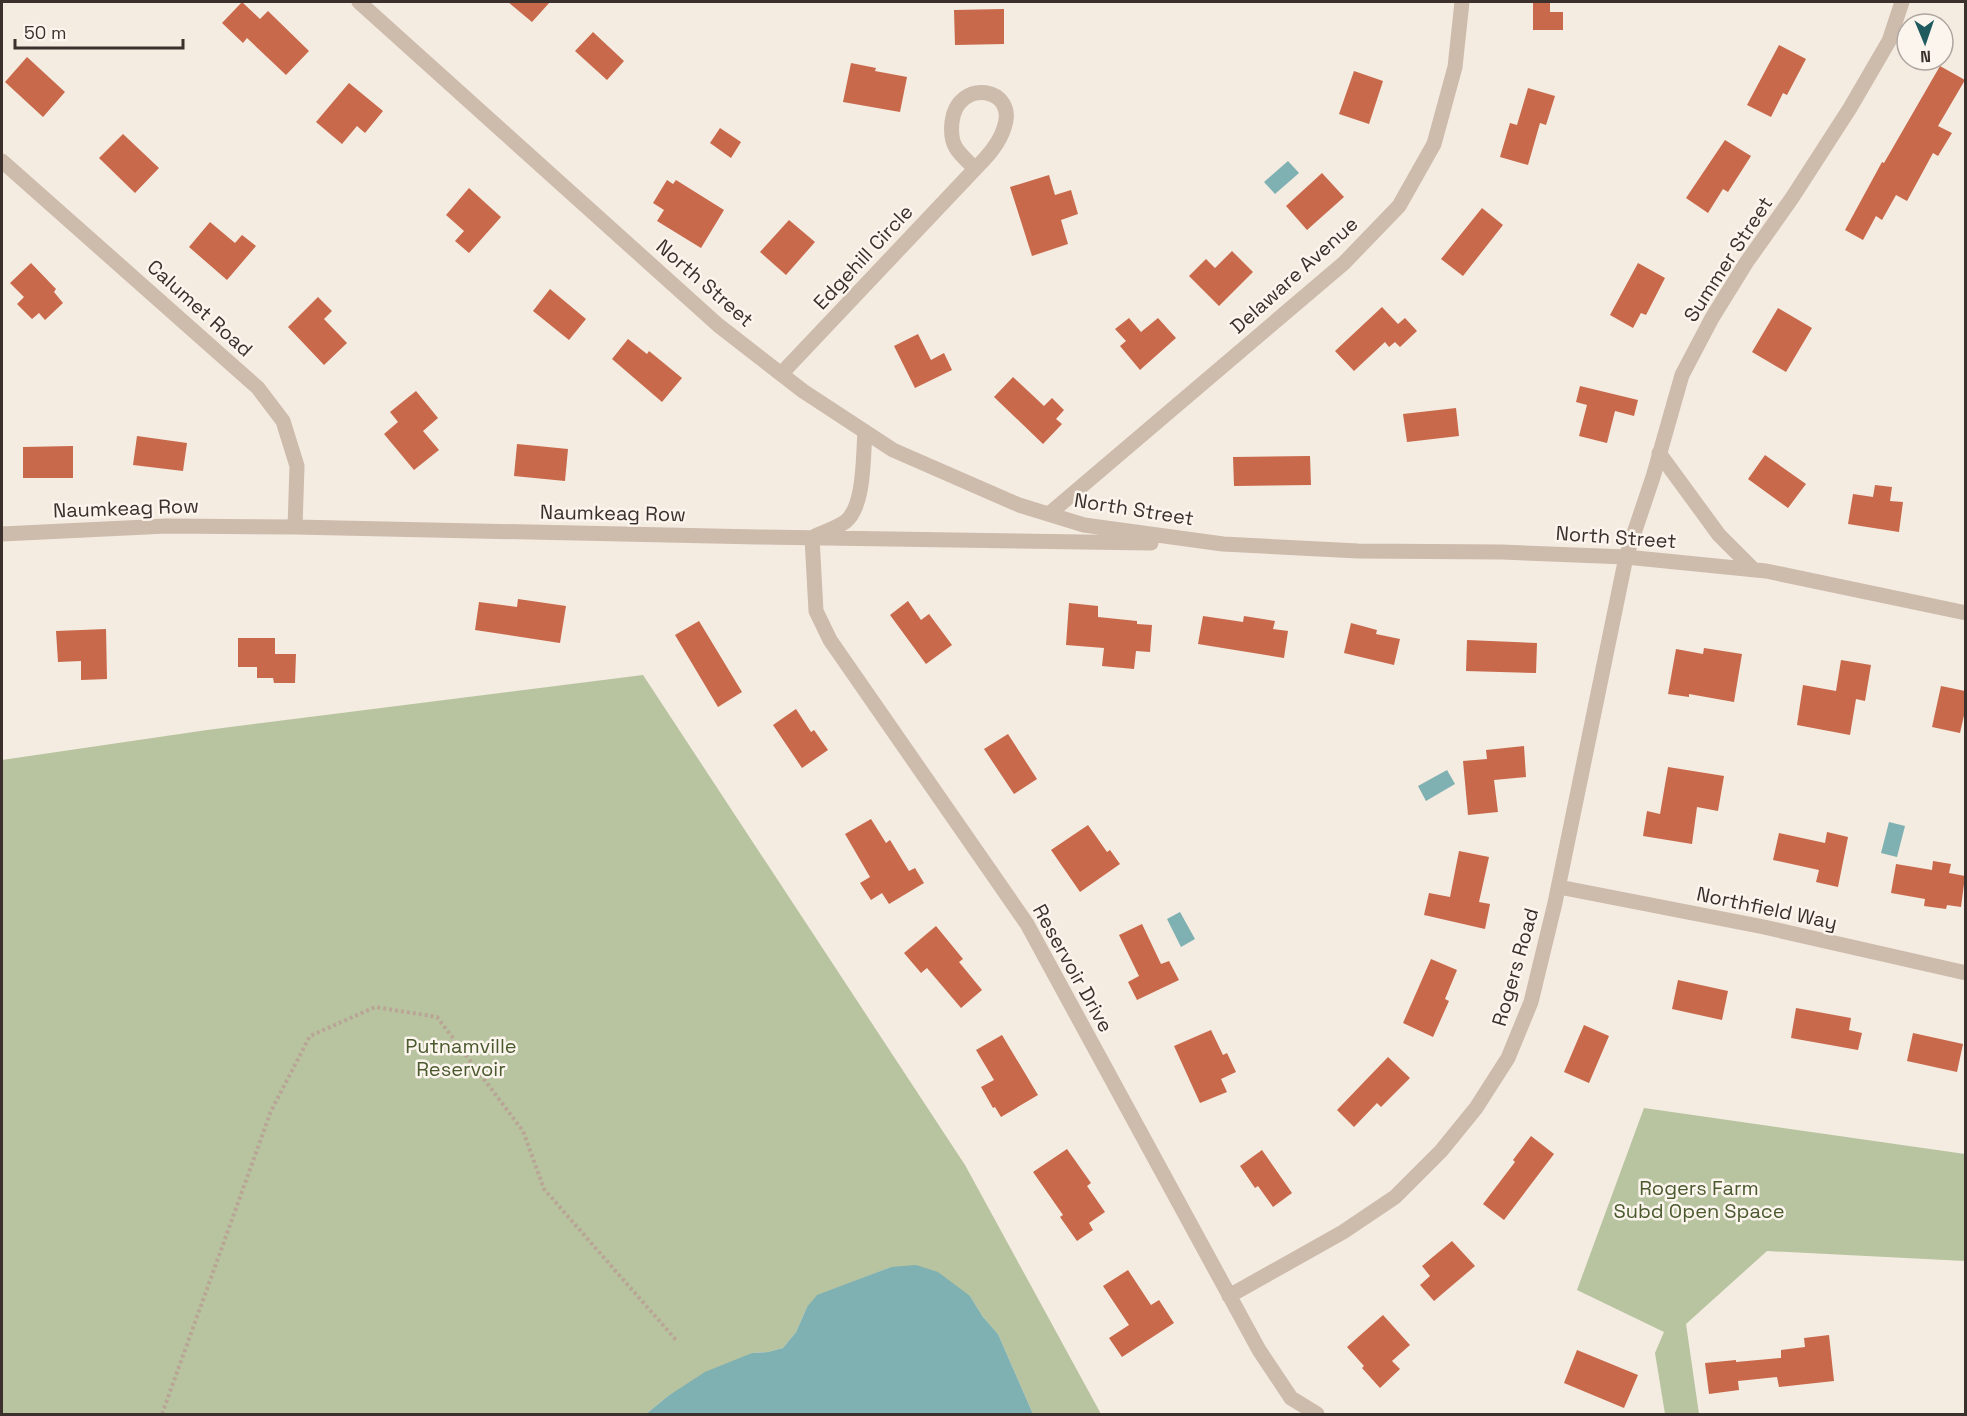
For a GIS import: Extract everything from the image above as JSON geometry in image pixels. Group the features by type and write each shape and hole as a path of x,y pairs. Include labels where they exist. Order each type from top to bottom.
{"street":[{"name":"North Street","path":"359,2 718,325 803,391 893,450 1019,505 1084,525 1223,544 1358,551 1502,552 1626,557 1753,569 1965,613"},
{"name":"Delaware Avenue","path":"1049,514 1344,263 1399,206 1434,144 1455,67 1462,2"},
{"name":"Summer Street","path":"1626,557 1682,375 1712,318 1746,263 1792,198 1850,108 1889,41 1902,2"},
{"name":"Edgehill Circle","path":"781,374 975,169 991,152 1005,126 1006,106 999,97 986,93 974,93 960,99 953,112 951,133 956,148 975,169"},
{"name":"Calumet Road","path":"2,161 258,388 283,421 297,466 295,527"},
{"path":"812,537 846,521 855,508 862,479 865,432"},
{"path":"1659,453 1719,535 1753,569"},
{"name":"Naumkeag Row","path":"2,534 167,526 295,527 1223,544"},
{"name":"Reservoir Drive","path":"812,537 816,611 830,640 1027,924 1259,1350 1291,1398 1317,1414"},
{"name":"Rogers Road","path":"1229,1296 1343,1232 1395,1197 1441,1151 1476,1108 1508,1059 1531,1002 1559,887 1626,557"},
{"name":"Northfield Way","path":"1559,887 1764,927 1965,973"}],"path":[{"path":"162,1414 271,1111 310,1036 375,1007 437,1017 523,1131 544,1189 676,1340"}],"green space":[{"name":"Putnamville Reservoir","path":"643,675 965,1165 1101,1414 1033,1414 998,1334 983,1317 970,1296 891,1267 855,1281 807,1307 796,1332 783,1348 752,1353 668,1396 646,1414 2,1414 2,760 207,730"},
{"name":"Rogers Farm Subd Open Space","path":"1644,1108 1965,1154 1965,1261 1767,1251 1686,1324 1699,1414 1665,1414 1655,1353 1664,1332 1577,1290"}],"water":[{"path":"1288,161 1299,173 1275,194 1264,182"},
{"path":"1447,770 1455,784 1426,801 1418,786"},
{"path":"1889,822 1905,826 1897,857 1881,853"},
{"path":"1180,912 1195,939 1181,947 1167,919"},
{"path":"916,1265 938,1272 970,1296 983,1317 998,1334 1033,1414 646,1414 668,1396 705,1372 752,1353 783,1348 796,1332 807,1307 817,1295 891,1267"}],"building":[{"path":"242,2 260,19 268,11 309,51 286,75 247,38 243,43 222,23"},
{"path":"508,2 550,2 532,22"},
{"path":"1533,2 1550,2 1550,12 1563,12 1563,30 1533,30"},
{"path":"1004,9 1004,44 955,45 954,10"},
{"path":"593,32 624,61 607,80 575,51"},
{"path":"1779,45 1806,59 1787,95 1783,93 1771,117 1747,105"},
{"path":"27,57 65,92 43,117 5,82"},
{"path":"851,63 876,68 875,71 907,77 900,112 843,102"},
{"path":"1354,71 1383,81 1369,124 1339,114"},
{"path":"1937,72 1951,72 1965,80 1938,126 1952,133 1938,156 1933,153 1907,201 1896,195 1882,220 1876,216 1863,240 1845,230 1882,162 1884,163"},
{"path":"349,83 383,111 365,133 357,126 342,144 316,122"},
{"path":"1528,88 1555,96 1546,125 1540,123 1528,165 1500,157 1510,123 1517,125"},
{"path":"720,128 741,142 731,158 710,143"},
{"path":"123,134 159,168 135,193 99,158"},
{"path":"1725,140 1751,156 1728,192 1723,189 1708,213 1686,198"},
{"path":"1322,173 1344,197 1307,230 1286,206"},
{"path":"1049,175 1055,195 1071,190 1078,214 1061,220 1068,244 1032,256 1010,187"},
{"path":"667,180 673,184 676,180 724,210 701,248 657,221 664,210 653,203"},
{"path":"469,188 501,217 469,253 455,241 464,231 446,215"},
{"path":"1482,208 1503,225 1463,276 1441,259"},
{"path":"789,220 815,242 786,275 760,252"},
{"path":"210,222 235,243 242,235 256,246 227,280 189,247"},
{"path":"1232,251 1253,272 1219,306 1189,276 1206,259 1215,268"},
{"path":"31,263 56,289 54,292 63,303 45,320 39,313 32,319 17,304 24,297 10,283"},
{"path":"1638,263 1665,278 1646,315 1641,313 1633,328 1610,315"},
{"path":"550,289 586,319 569,340 533,311"},
{"path":"318,297 332,311 324,319 347,343 324,365 288,327"},
{"path":"1382,307 1398,324 1405,318 1417,331 1400,347 1395,342 1389,347 1385,342 1354,371 1335,351"},
{"path":"1778,308 1812,328 1786,372 1752,352"},
{"path":"1129,318 1141,332 1158,318 1176,338 1140,370 1120,346 1126,341 1115,329"},
{"path":"918,334 931,360 944,353 952,370 915,388 894,346"},
{"path":"628,339 647,354 649,351 682,378 662,402 612,359"},
{"path":"1013,377 1044,406 1052,398 1064,410 1056,419 1062,424 1043,444 994,397"},
{"path":"1580,386 1638,400 1634,416 1615,411 1607,443 1579,436 1587,405 1576,402"},
{"path":"416,391 438,418 423,431 439,450 414,470 384,434 398,422 390,412"},
{"path":"1456,408 1459,436 1407,442 1403,414"},
{"path":"137,436 187,443 183,471 133,465"},
{"path":"517,444 568,449 565,481 514,476"},
{"path":"73,446 73,478 23,478 23,447"},
{"path":"1765,455 1806,484 1788,508 1748,479"},
{"path":"1310,456 1311,485 1234,486 1233,457"},
{"path":"1875,485 1892,487 1890,501 1903,502 1899,532 1848,524 1853,494 1873,497"},
{"path":"518,599 566,606 560,643 475,630 479,602 517,607"},
{"path":"908,601 921,620 929,614 952,645 926,664 890,615"},
{"path":"1069,603 1098,606 1098,617 1152,625 1150,652 1136,651 1134,669 1102,666 1104,648 1066,645"},
{"path":"1203,616 1243,622 1244,616 1275,621 1273,629 1288,631 1284,658 1198,644"},
{"path":"699,621 742,692 718,707 675,635"},
{"path":"1351,623 1377,630 1376,634 1400,639 1394,665 1344,653"},
{"path":"106,629 107,679 81,680 81,661 58,662 56,631"},
{"path":"238,638 275,638 275,654 296,654 295,683 274,683 273,678 257,678 257,667 238,667"},
{"path":"1467,640 1537,643 1536,673 1466,671"},
{"path":"1704,648 1742,654 1734,702 1689,694 1689,697 1668,694 1676,649 1703,654"},
{"path":"1841,660 1871,665 1865,701 1856,699 1850,735 1797,725 1803,685 1836,691"},
{"path":"1941,686 1965,691 1965,711 1960,733 1932,727"},
{"path":"796,709 811,732 814,730 828,750 802,768 773,725"},
{"path":"1008,734 1037,779 1014,794 984,749"},
{"path":"1524,746 1526,777 1494,780 1498,812 1468,815 1463,761 1487,759 1486,750"},
{"path":"1668,767 1724,776 1718,811 1697,807 1692,844 1643,836 1647,811 1660,814"},
{"path":"871,819 886,843 890,840 909,871 915,868 924,883 889,904 882,893 871,900 860,883 870,877 845,834"},
{"path":"1088,825 1107,852 1110,850 1120,864 1080,892 1051,850"},
{"path":"1827,832 1848,837 1838,887 1816,882 1819,870 1773,860 1779,833 1825,843"},
{"path":"1459,851 1489,857 1479,902 1490,904 1485,929 1424,915 1429,893 1450,897"},
{"path":"1933,861 1951,864 1949,873 1965,876 1961,907 1947,905 1946,909 1924,906 1925,899 1891,893 1896,864 1932,870"},
{"path":"1142,924 1161,964 1169,961 1179,980 1137,1000 1128,982 1139,976 1119,935"},
{"path":"936,926 963,959 959,962 982,990 961,1008 927,968 921,973 904,953"},
{"path":"1431,959 1457,970 1445,999 1449,1001 1433,1037 1403,1023"},
{"path":"1678,980 1728,991 1722,1020 1672,1009"},
{"path":"1796,1008 1851,1018 1849,1030 1862,1033 1858,1050 1791,1038"},
{"path":"1584,1025 1609,1036 1589,1083 1564,1072"},
{"path":"1211,1030 1223,1055 1227,1053 1236,1072 1221,1079 1227,1092 1200,1103 1174,1046"},
{"path":"1913,1033 1963,1044 1957,1072 1907,1061"},
{"path":"1002,1035 1038,1095 1001,1117 981,1087 994,1080 976,1050"},
{"path":"1388,1057 1410,1078 1381,1107 1377,1103 1354,1127 1337,1110"},
{"path":"1531,1136 1554,1154 1504,1220 1483,1204 1515,1162 1513,1160"},
{"path":"1067,1149 1091,1183 1087,1186 1105,1212 1089,1223 1093,1230 1077,1241 1060,1217 1063,1215 1033,1172"},
{"path":"1262,1150 1292,1193 1273,1207 1258,1186 1255,1188 1240,1166"},
{"path":"1452,1241 1475,1266 1434,1301 1420,1285 1430,1276 1422,1266"},
{"path":"1128,1270 1151,1305 1159,1300 1174,1323 1122,1357 1109,1338 1129,1325 1103,1286"},
{"path":"1383,1315 1410,1345 1392,1361 1400,1369 1380,1388 1347,1347"},
{"path":"1829,1335 1834,1381 1779,1387 1777,1377 1738,1381 1739,1390 1709,1394 1705,1363 1781,1358 1781,1350 1805,1347 1804,1338"},
{"path":"1577,1350 1638,1375 1624,1408 1564,1383"}]}
